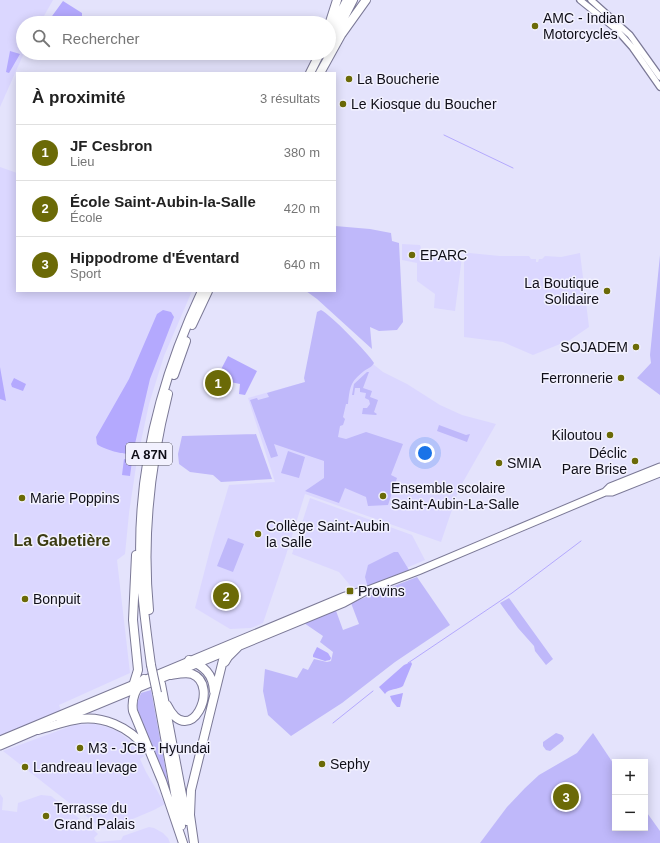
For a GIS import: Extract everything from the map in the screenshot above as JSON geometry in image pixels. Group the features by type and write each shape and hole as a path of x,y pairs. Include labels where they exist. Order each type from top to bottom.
{"highway":[{"path":"332,16 337,0"},
{"path":"336,21 347,0"},
{"path":"336,33 353,0"},
{"path":"336,45 366,0"},
{"path":"314,64 315,60"},
{"path":"310,72 316,60"},
{"path":"316,72 322,60"},
{"path":"321,72 327,60"},
{"name":"A 87N","path":"192,843 145,624 141,577 141,525 144,486 162,395 174,356 186,325 202,292"},
{"name":"A 87N","path":"154,664 147,581 146,527 155,450 169,389 191,328 208,292"},
{"path":"141,525 136,543 133,601 133,620 138,670 132,704 133,711 184,843"},
{"path":"220,674 226,660 237,648"},
{"path":"192,843 190,815 191,790 225,652"},
{"path":"189,660 205,668 212,677 214,696"},
{"path":"160,694 172,714 180,720 185,721 195,718 201,710 204,696 200,680 191,674 184,673 171,675"},
{"path":"135,686 144,679"},
{"name":"A 87N","path":"160,694 184,843"},
{"path":"38,730 82,718 107,721 121,726 136,737 151,755"}],"main road":[{"path":"0,740 135,686 171,675 237,648 348,601 368,590 604,492 610,487 660,467"},
{"path":"604,492 612,492 660,473"},
{"path":"144,679 345,596 368,590"},
{"path":"0,746 135,686"}],"street":[{"path":"580,0 616,28 633,48 660,87"},
{"path":"591,0 630,34 660,77"}],"shaded area":[{"path":"0,0 53,0 44,16 16,16 16,60 21,60 0,107"},
{"path":"63,1 82,13 82,16 52,16"},
{"path":"10,51 16,53 17,60 9,73 6,72"},
{"path":"0,167 16,173 16,292 192,292 164,356 149,404 137,460 129,513 125,554 117,560 130,673 59,705 61,711 0,736"},
{"path":"336,226 370,229 391,233 392,241 399,243 403,322 397,330 379,331 370,327 372,349 307,292 336,292"},
{"name":"EPARC","path":"402,244 420,245 421,248 434,253 462,257 455,311 434,308 435,294 417,281 417,263 402,260"},
{"path":"469,253 500,256 529,256 531,259 536,259 536,262 538,262 539,259 542,259 545,256 561,257 580,253 589,327 570,340 533,355 503,342 464,337 464,254"},
{"path":"660,255 660,395 637,378 651,363 650,355"},
{"path":"163,310 171,312 174,317 150,379 133,451 127,454 103,448 97,444 96,437 129,379 157,314"},
{"path":"321,310 333,319 365,351 374,363 353,382 349,393 348,404 346,404 343,417 345,419 343,425 340,426 338,437 346,439 366,432 403,444 391,475 397,478 388,505 368,506 366,497 345,488 339,503 305,491 324,478 324,461 274,444 278,456 271,458 250,400 257,398 258,400 269,397 267,393 305,382 304,378 317,312"},
{"path":"228,356 257,371 245,395 239,394 240,384 216,379"},
{"name":"Ensemble scolaire Saint-Aubin-La-Salle","path":"368,360 383,372 407,384 440,405 462,415 496,424 459,489 441,542 305,494 263,623 251,628 230,629 195,608 229,485 275,482 248,398 305,382 351,381"},
{"path":"0,367 6,401 0,399"},
{"path":"367,372 369,372 363,388 372,391 370,397 378,400 374,412 377,414 376,415 362,414 363,408 367,408 370,404 369,400 365,398 366,393 360,392 360,388 355,388 354,395 352,395 354,384"},
{"path":"14,378 26,384 23,391 12,387 11,384"},
{"path":"439,425 466,435 470,434 467,442 437,431"},
{"path":"256,434 272,479 221,482 213,475 190,472 179,464 178,454 182,436"},
{"path":"288,451 305,457 299,478 281,473"},
{"path":"124,459 132,461 130,476 122,475"},
{"path":"310,498 412,535 425,560 354,590 339,572 292,554"},
{"path":"228,538 244,544 233,572 217,566"},
{"path":"394,552 398,552 409,570 368,588 365,577 368,565"},
{"path":"417,577 450,625 395,662 342,703 291,736 268,715 263,691 265,669 297,678 303,668 308,670 314,659 327,662 331,661 333,652 320,642 323,636 304,623 335,608 343,630 359,624 351,603"},
{"path":"509,598 553,659 546,665 535,651 534,646 518,628 500,603"},
{"path":"317,647 328,653 331,658 330,660 325,661 313,657"},
{"path":"411,662 412,664 403,686 385,694 379,687 404,665"},
{"path":"151,690 170,793 138,711 137,704 141,693"},
{"path":"403,693 400,707 397,707 390,696"},
{"path":"94,724 119,732 135,745 144,756 140,759 165,804 109,829 105,829 100,827 3,751 74,725"},
{"path":"556,733 562,735 564,738 563,741 550,751 546,750 543,746 543,742"},
{"path":"593,733 612,762 612,831 648,831 648,814 660,831 660,843 480,843 507,807 539,775 577,753"},
{"name":"Terrasse du Grand Palais","path":"0,794 3,798 2,810 17,812 18,803 41,795 51,796 98,834 94,838 96,842 121,840 123,836 149,827 163,833 168,838 170,843 0,843"}],"waterway":[{"path":"444,135 513,168"},
{"path":"408,663 512,593 581,541"},
{"path":"333,723 373,691"}],"place":[{"name":"AMC - Indian Motorcycles","path":"535,26"},
{"name":"La Boucherie","path":"349,79"},
{"name":"Le Kiosque du Boucher","path":"343,104"},
{"name":"EPARC","path":"412,255"},
{"name":"La Boutique Solidaire","path":"607,291"},
{"name":"SOJADEM","path":"636,347"},
{"name":"Ferronnerie","path":"621,378"},
{"name":"JF Cesbron","path":"218,383"},
{"name":"Kiloutou","path":"610,435"},
{"name":"Déclic Pare Brise","path":"635,461"},
{"name":"SMIA","path":"499,463"},
{"name":"Ensemble scolaire Saint-Aubin-La-Salle","path":"383,496"},
{"name":"Marie Poppins","path":"22,498"},
{"name":"Collège Saint-Aubin la Salle","path":"258,534"},
{"name":"Provins","path":"350,591"},
{"name":"École Saint-Aubin-la-Salle","path":"226,596"},
{"name":"Bonpuit","path":"25,599"},
{"name":"M3 - JCB - Hyundai","path":"80,748"},
{"name":"Sephy","path":"322,764"},
{"name":"Landreau levage","path":"25,767"},
{"name":"Hippodrome d'Éventard","path":"566,797"},
{"name":"Terrasse du Grand Palais","path":"46,816"}],"district":[{"name":"La Gabetière","path":"62,540"}]}
